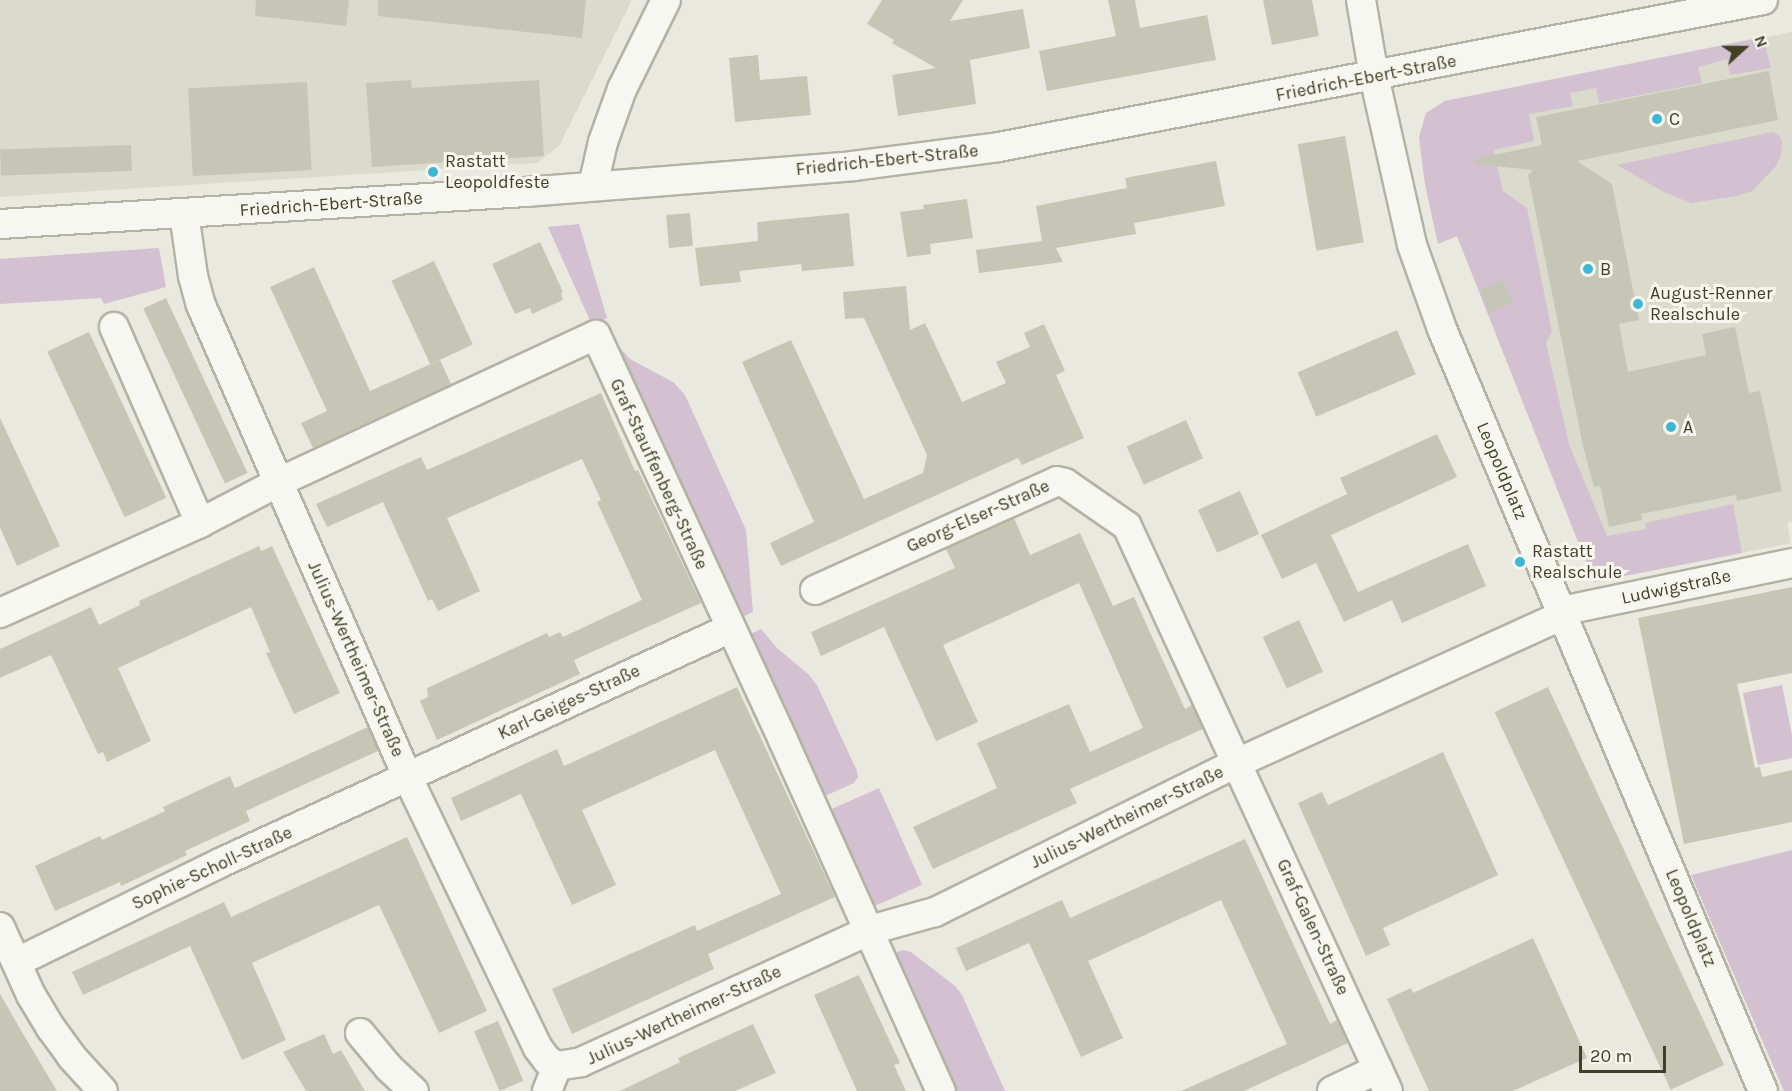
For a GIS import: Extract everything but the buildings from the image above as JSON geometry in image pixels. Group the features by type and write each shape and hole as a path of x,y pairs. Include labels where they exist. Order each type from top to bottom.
{"street":[{"path":"593,186 603,142 622,89 666,0"},
{"name":"Leopoldplatz","path":"1361,0 1374,76 1415,254 1442,328 1763,1091"},
{"name":"Friedrich-Ebert-Straße","path":"0,224 593,186 853,166 999,147 1762,0"},
{"name":"Julius-Wertheimer-Straße","path":"184,213 193,276 201,305 407,776 538,1048 547,1060 552,1078 581,1062 870,930 935,912 1237,763 1562,613"},
{"path":"114,327 200,523"},
{"name":"Graf-Stauffenberg-Straße","path":"279,482 596,335 870,930 940,1091"},
{"path":"0,613 200,523 279,482"},
{"name":"Georg-Elser-Straße","path":"815,590 1048,483 1065,483 1122,521 1131,532 1237,763"},
{"name":"Ludwigstraße","path":"1562,613 1792,563"},
{"name":"Karl-Geiges-Straße","path":"407,776 731,628"},
{"name":"Graf-Galen-Straße","path":"1237,763 1383,1080"},
{"name":"Sophie-Scholl-Straße","path":"17,962 407,776"},
{"path":"0,927 31,994 51,1028 71,1056 103,1091"},
{"path":"360,1033 389,1068 414,1091"},
{"path":"1332,1091 1383,1080"}],"shaded area":[{"path":"0,0 632,0 559,146 537,163 0,197"},
{"name":"August-Renner Realschule","path":"1792,32 1792,521 1787,523 1791,543 1594,582 1457,236 1438,244 1425,184 1419,137 1426,113 1445,101"},
{"path":"1763,37 1771,68 1730,75 1727,59 1698,67 1702,83 1599,103 1596,88 1570,93 1573,106 1529,114 1534,141 1494,150 1503,191 1527,208 1552,332 1546,343 1569,444 1607,536 1646,529 1645,523 1733,504 1742,553 1594,582 1457,236 1438,244 1425,184 1419,137 1426,113 1445,101"},
{"path":"1772,132 1779,135 1782,142 1781,155 1776,166 1752,191 1737,196 1691,203 1664,192 1617,165"},
{"path":"579,224 607,318 592,325 548,227"},
{"path":"159,248 166,287 104,304 101,298 0,304 0,259"},
{"path":"620,348 630,359 673,382 685,395 746,530 753,612 736,620 615,350"},
{"path":"761,629 777,648 808,674 817,685 857,771 858,777 854,783 816,800 744,637"},
{"path":"1782,685 1792,736 1792,758 1758,765 1743,693"},
{"path":"879,788 922,885 866,910 823,813"},
{"path":"1792,850 1792,1091 1784,1091 1691,875"},
{"path":"903,950 911,952 955,986 962,995 1005,1091 949,1091 887,956"}],"place":[{"name":"C","path":"1657,119"},
{"name":"Rastatt Leopoldfeste","path":"433,172"},
{"name":"B","path":"1588,269"},
{"name":"August-Renner Realschule","path":"1638,304"},
{"name":"A","path":"1671,427"},
{"name":"Rastatt Realschule","path":"1520,562"}]}
